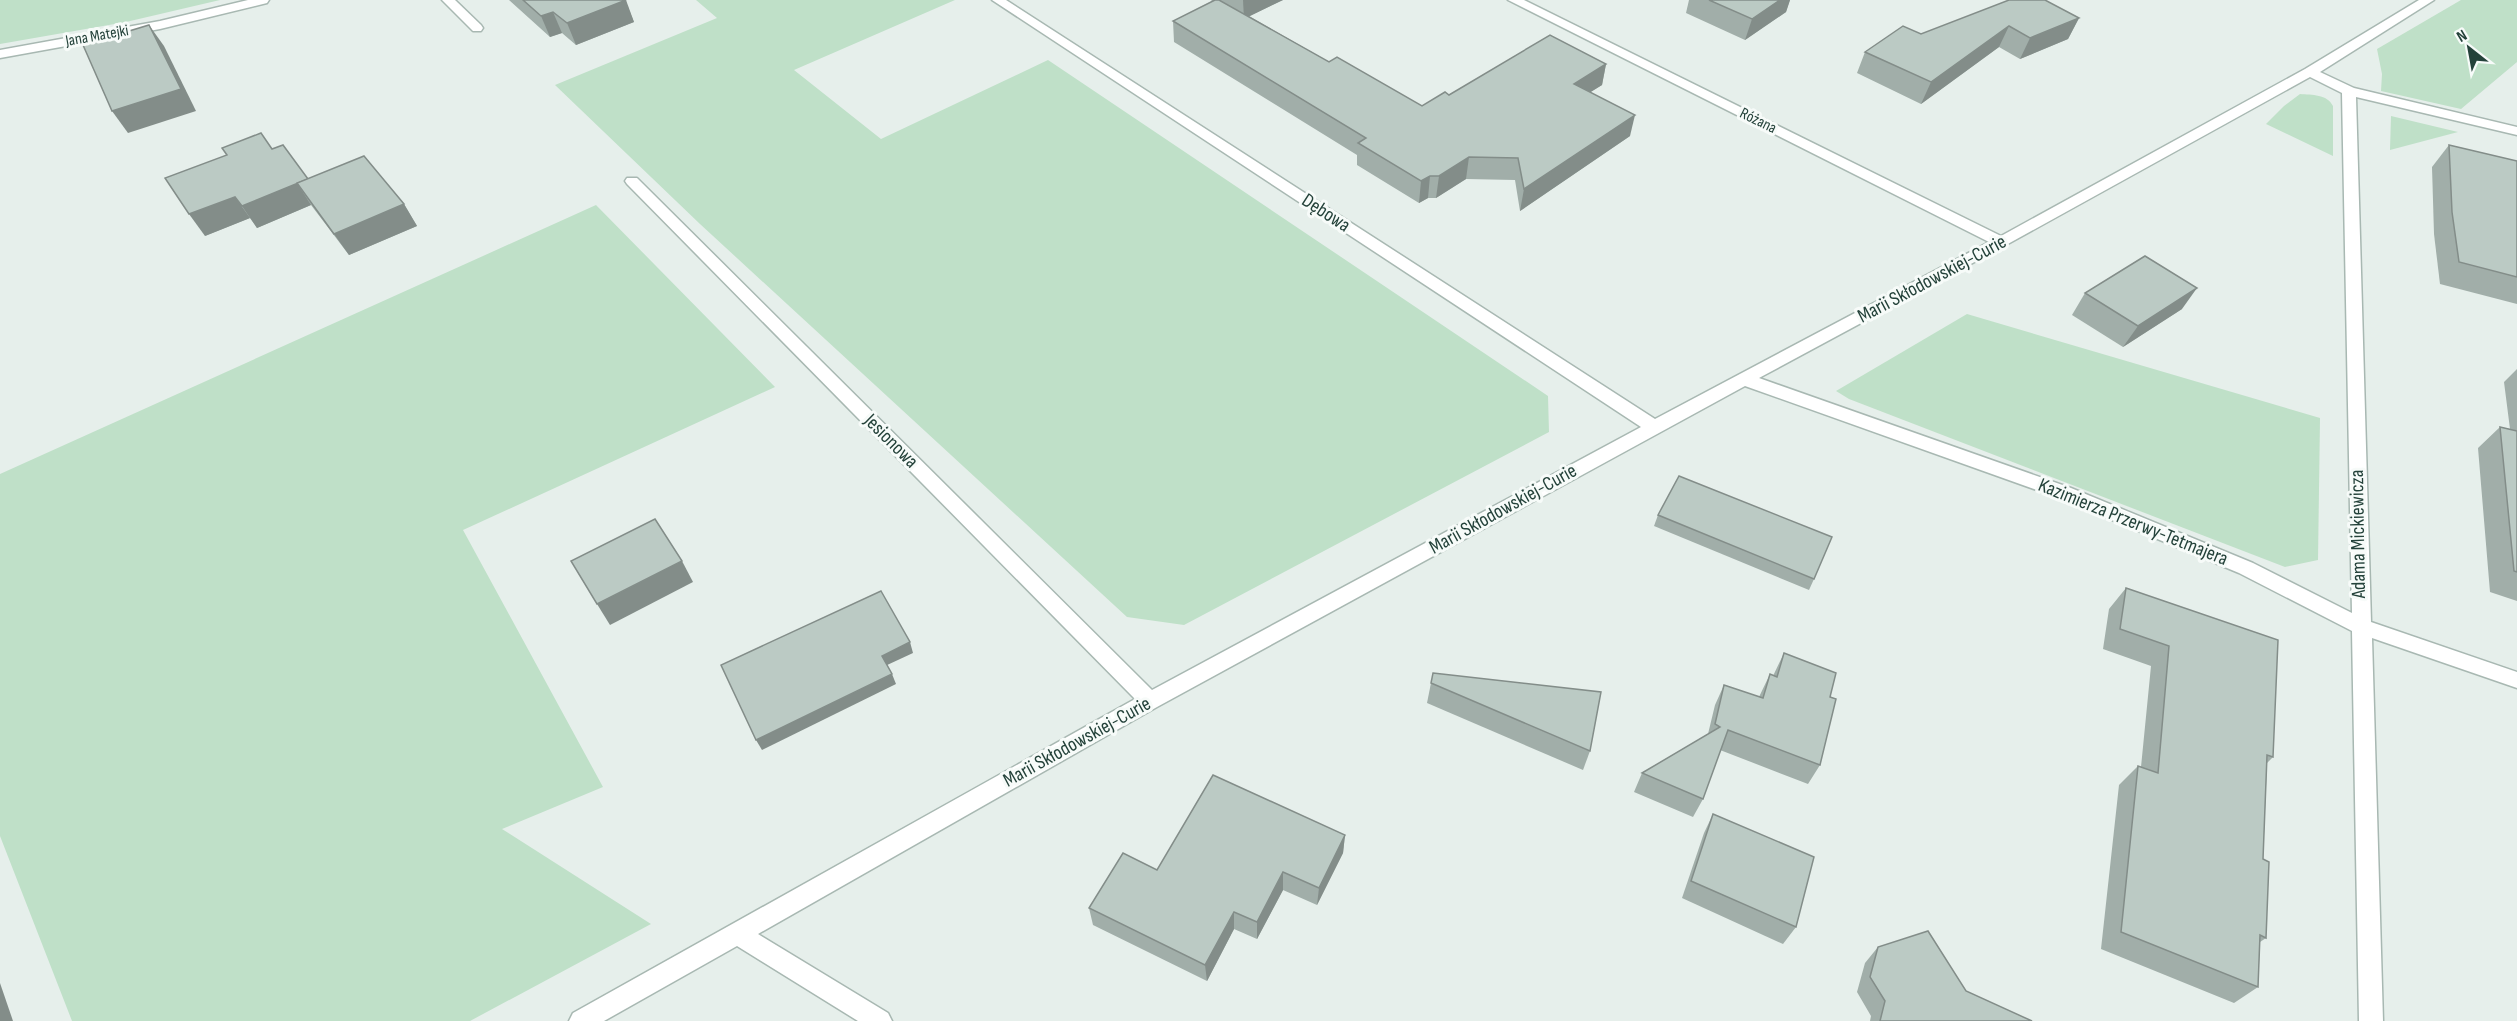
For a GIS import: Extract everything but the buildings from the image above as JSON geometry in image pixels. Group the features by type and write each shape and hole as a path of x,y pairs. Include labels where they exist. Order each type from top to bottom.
{"street":[{"name":"Jana Matejki","path":"0,54 160,25 263,0"},
{"path":"448,0 477,28"},
{"name":"Dębowa","path":"998,0 1654,427"},
{"name":"Różana","path":"1514,0 2001,242"},
{"name":"Marii Skłodowskiej-Curie","path":"581,1021 1150,701 1654,427 2001,242 2310,72 2428,0"},
{"path":"2310,72 2349,91 2517,131"},
{"name":"Adama Mickiewicza","path":"2349,91 2360,626 2372,1021"},
{"name":"Jesionowa","path":"632,181 1150,701"},
{"name":"Kazimierza Przerwy-Tetmajera","path":"1743,379 2065,493 2246,568 2360,626 2517,680"},
{"path":"738,934 880,1021"}],"green space":[{"path":"0,0 220,0 126,22 0,44"},
{"path":"696,0 955,0 794,70 881,139 1048,60 1548,396 1549,432 1184,625 1127,617 700,224 555,85 717,18"},
{"path":"2461,0 2517,0 2517,62 2461,109 2381,91 2382,74 2377,49"},
{"path":"2300,94 2323,97 2333,106 2333,156 2266,124"},
{"path":"2391,116 2458,132 2390,150"},
{"path":"596,205 775,387 463,530 603,787 502,829 651,924 470,1021 72,1021 0,836 0,474"},
{"path":"1967,314 2320,418 2318,560 2285,567 1849,399 1836,391"}]}
